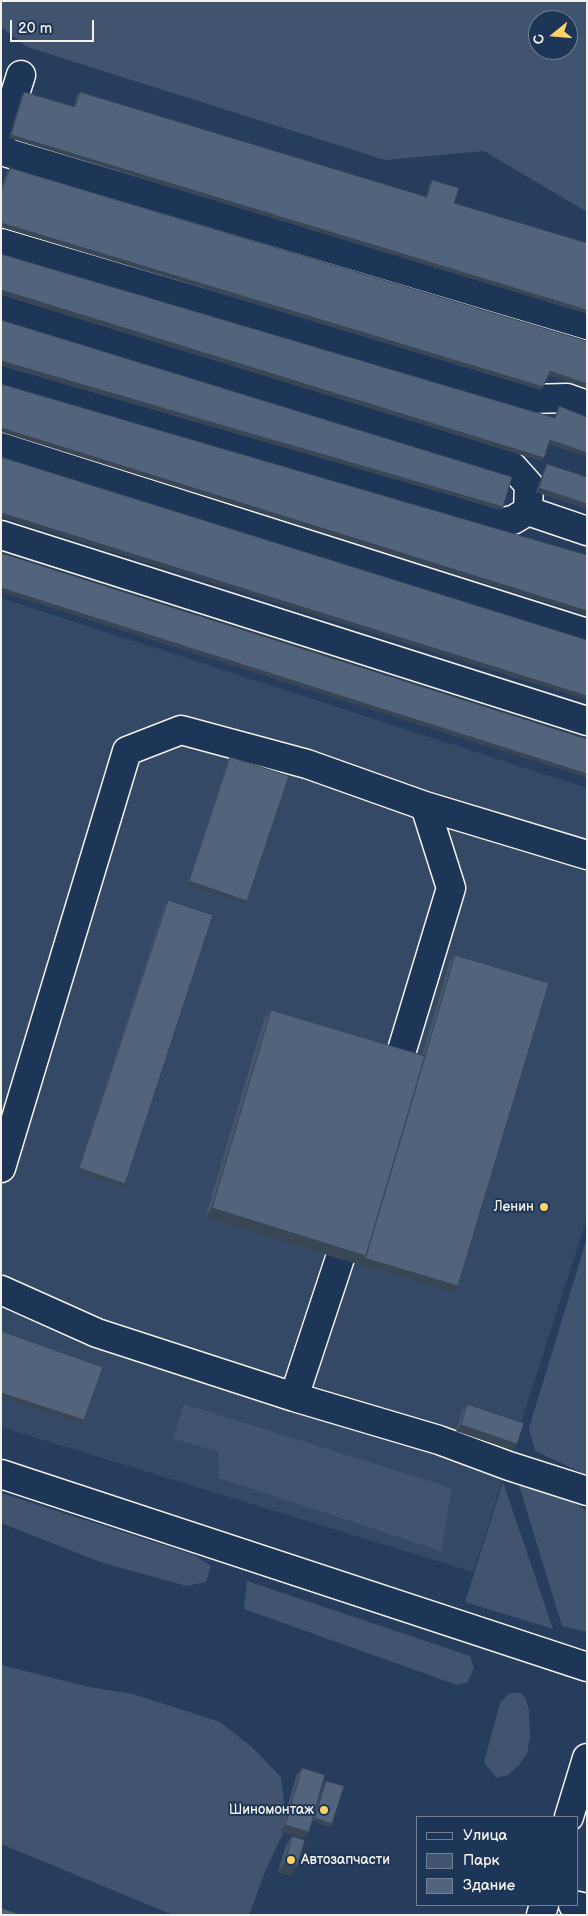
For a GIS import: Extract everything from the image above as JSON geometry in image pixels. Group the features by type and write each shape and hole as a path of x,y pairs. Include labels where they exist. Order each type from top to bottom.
{"street":[{"path":"1,138 21,75"},
{"path":"1,151 587,325"},
{"path":"1,243 530,399 566,398 587,405"},
{"path":"1,307 512,466 529,484 528,512"},
{"path":"1,374 496,523 513,520 528,512 587,531"},
{"path":"1,447 587,633"},
{"path":"1,535 587,721"},
{"path":"1,1168 127,751 181,730 307,764 425,806 587,855"},
{"path":"399,1060 451,888 425,806"},
{"path":"294,1397 340,1258"},
{"path":"1,1290 96,1333 294,1397 438,1440 509,1466 587,1491"},
{"path":"1,1474 587,1667"},
{"path":"569,1816 587,1758"}],"shaded area":[{"path":"1,598 587,788 587,1218 473,1572 1,1427"}],"green space":[{"path":"1,1 587,1 587,212 484,151 385,160 27,47 1,27"},
{"path":"587,1238 587,1475 535,1451 529,1428"},
{"path":"184,1404 452,1488 441,1551 219,1478 218,1451 173,1439"},
{"path":"503,1482 553,1629 465,1602"},
{"path":"518,1482 576,1504 587,1511 587,1632 562,1626"},
{"path":"1,1493 194,1555 211,1566 206,1582 187,1586 103,1563 1,1523"},
{"path":"247,1581 470,1656 474,1668 467,1683 457,1685 244,1609"},
{"path":"1,1665 89,1687 133,1694 220,1722 253,1748 281,1777 287,1825 267,1867 249,1915 173,1915 1,1844"},
{"path":"509,1693 521,1693 525,1698 529,1710 530,1737 527,1754 519,1765 508,1775 496,1778 484,1762 500,1703"}],"building":[{"path":"24,92 75,107 80,92 427,197 432,180 459,188 454,203 587,243 587,310 11,135"},
{"path":"10,168 587,341 587,384 550,371 543,387 1,223 1,192"},
{"path":"1,254 555,418 559,406 587,417 587,453 550,440 544,458 1,290"},
{"path":"1,320 512,477 503,507 1,361"},
{"path":"1,384 587,555 587,611 1,428"},
{"path":"1,457 587,640 587,696 1,513"},
{"path":"547,464 587,477 587,504 539,488"},
{"path":"1,553 587,739 587,774 1,588"},
{"path":"230,757 289,776 247,901 189,881"},
{"path":"168,900 213,915 125,1184 79,1168"},
{"path":"455,955 549,983 458,1286 364,1258"},
{"path":"271,1010 425,1056 366,1256 212,1208"},
{"path":"1,1331 103,1367 84,1420 1,1393"},
{"path":"467,1404 524,1423 517,1444 461,1425"},
{"path":"302,1768 325,1775 309,1832 285,1825"},
{"path":"326,1781 344,1786 332,1824 315,1818"},
{"path":"292,1836 305,1840 297,1866 285,1863"},
{"path":"1,1908 22,1915 1,1915"}],"place":[{"name":"Ленин","path":"544,1207"},
{"name":"Шиномонтаж","path":"324,1810"},
{"name":"Автозапчасти","path":"291,1860"}]}
